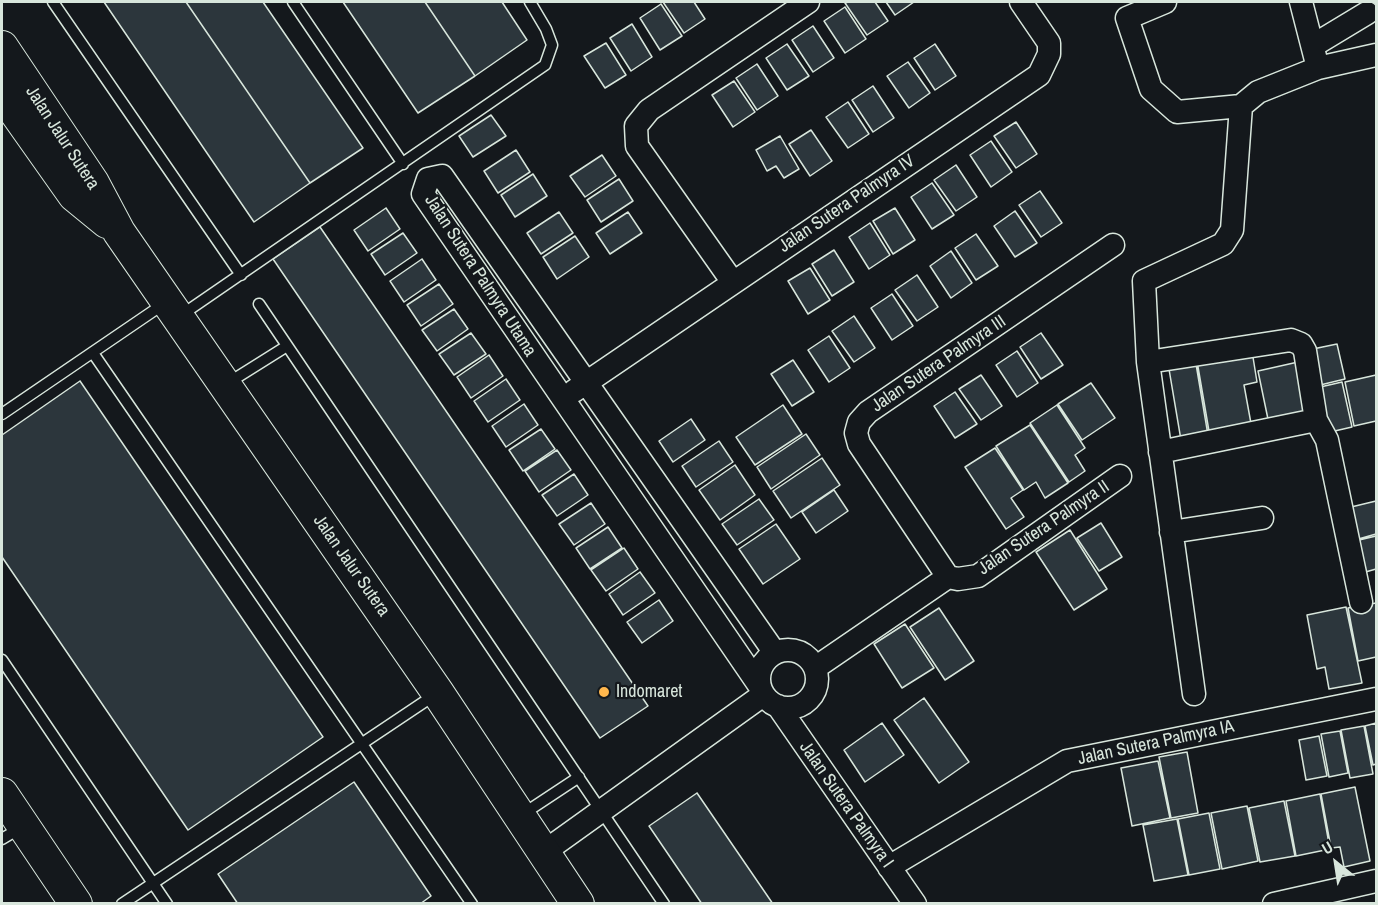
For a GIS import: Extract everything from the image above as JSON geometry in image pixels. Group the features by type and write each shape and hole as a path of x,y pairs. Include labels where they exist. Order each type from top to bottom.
{"main road":[{"name":"Jalan Jalur Sutera","path":"2,47 93,183 119,232 438,693 578,903"},
{"name":"Jalan Jalur Sutera","path":"2,93 74,195 119,232"},
{"path":"2,794 13,832 76,903"}],"street":[{"path":"732,281 637,146 636,126 649,110 807,2"},
{"name":"Jalan Sutera Palmyra IV","path":"562,400 732,281 1039,75 1049,54 1049,43 1021,2"},
{"path":"1165,2 1127,18 1150,89 1177,112 1241,106 1258,92 1318,68 1377,55"},
{"path":"1301,2 1314,45 1318,68"},
{"path":"1314,45 1367,14"},
{"path":"1194,694 1148,362 1144,281 1223,244 1232,230 1241,106"},
{"name":"Jalan Sutera Palmyra Utama","path":"767,695 562,400 423,194 428,179 442,176 775,652"},
{"name":"Jalan Sutera Palmyra III","path":"948,577 859,444 856,433 859,422 868,412 1113,245"},
{"path":"1148,362 1291,340 1301,344 1305,351 1316,420 1327,440 1361,602"},
{"path":"1160,452 1316,420"},
{"name":"Jalan Sutera Palmyra II","path":"948,577 958,579 978,576 1120,476"},
{"path":"1171,532 1262,518"},
{"path":"815,668 948,577"},
{"path":"794,650 803,654 815,668 816,687 812,696 796,707 786,708 767,695 761,666 775,652 794,650"},
{"path":"544,852 767,695"},
{"name":"Jalan Sutera Palmyra I","path":"767,695 915,903"},
{"name":"Jalan Sutera Palmyra IA","path":"889,867 1067,761 1377,699"},
{"path":"1274,903 1377,881"}],"lane":[{"path":"53,2 241,275"},
{"path":"292,2 403,164"},
{"path":"2,414 93,353 241,275 545,65 552,45 546,29 530,2"},
{"path":"259,304 664,903"},
{"path":"225,385 287,346"},
{"path":"93,353 472,903"},
{"path":"2,660 167,903"},
{"path":"122,903 438,693"},
{"path":"520,816 579,777"}],"building":[{"path":"104,2 186,2 310,183 254,222"},
{"path":"186,2 263,2 363,148 310,183"},
{"path":"343,2 425,2 475,76 418,113"},
{"path":"425,2 502,2 527,40 475,76"},
{"path":"663,2 694,2 705,19 684,33"},
{"path":"875,2 888,21 867,35 845,3"},
{"path":"886,2 914,2 895,15"},
{"path":"661,4 682,36 660,50 640,18"},
{"path":"845,7 866,39 845,53 824,21"},
{"path":"632,24 652,57 631,71 610,38"},
{"path":"813,26 834,58 813,72 792,40"},
{"path":"606,43 626,75 605,88 584,56"},
{"path":"787,44 809,76 787,90 766,58"},
{"path":"935,44 956,76 935,90 914,58"},
{"path":"908,62 930,93 909,108 887,76"},
{"path":"757,64 778,96 757,110 736,78"},
{"path":"734,81 755,112 733,127 712,95"},
{"path":"873,86 894,118 873,132 852,100"},
{"path":"848,102 869,134 848,148 826,117"},
{"path":"491,115 506,136 473,157 459,136"},
{"path":"1016,122 1037,154 1016,168 994,136"},
{"path":"811,130 832,161 810,176 789,144"},
{"path":"780,136 799,169 784,178 776,166 767,171 756,150"},
{"path":"991,141 1012,172 991,187 970,155"},
{"path":"516,150 530,172 498,193 484,171"},
{"path":"602,155 616,176 585,197 570,176"},
{"path":"956,165 977,197 956,211 934,180"},
{"path":"533,174 547,196 515,217 501,195"},
{"path":"619,179 633,201 601,222 587,200"},
{"path":"932,183 954,215 932,229 911,197"},
{"path":"1040,191 1062,223 1041,237 1019,205"},
{"path":"386,208 400,229 368,251 354,230"},
{"path":"895,208 915,240 893,254 873,221"},
{"path":"1015,211 1037,243 1015,257 994,226"},
{"path":"559,212 573,233 541,254 527,233"},
{"path":"628,212 642,233 610,254 596,233"},
{"path":"870,223 890,255 869,269 849,237"},
{"path":"320,227 648,706 600,738 273,259"},
{"path":"403,233 417,253 385,275 371,254"},
{"path":"976,234 998,266 976,280 955,248"},
{"path":"575,236 589,257 557,279 543,257"},
{"path":"834,250 854,282 832,296 812,264"},
{"path":"951,251 972,283 951,298 930,266"},
{"path":"422,259 436,280 404,302 390,281"},
{"path":"810,268 830,300 808,314 788,281"},
{"path":"917,275 938,307 917,321 895,290"},
{"path":"439,284 453,304 421,326 407,305"},
{"path":"892,294 913,326 892,340 871,308"},
{"path":"454,309 468,329 437,351 422,330"},
{"path":"854,316 875,348 854,362 832,331"},
{"path":"471,333 486,354 454,375 439,354"},
{"path":"1041,333 1063,365 1041,379 1020,347"},
{"path":"829,336 850,368 829,382 808,350"},
{"path":"1337,344 1345,379 1316,386 1308,350"},
{"path":"1017,351 1038,383 1017,397 996,365"},
{"path":"1252,351 1257,382 1244,385 1252,429 1210,437 1197,361"},
{"path":"489,355 503,376 471,398 457,377"},
{"path":"793,360 814,392 792,406 771,374"},
{"path":"1298,362 1309,416 1269,424 1258,371"},
{"path":"1196,364 1208,435 1181,440 1169,369"},
{"path":"981,375 1002,406 981,420 959,389"},
{"path":"1376,375 1376,421 1354,426 1345,382"},
{"path":"506,379 520,400 488,422 474,401"},
{"path":"80,381 323,737 188,830 2,557 2,435"},
{"path":"1342,382 1352,427 1326,433 1316,388"},
{"path":"1091,383 1115,418 1082,440 1058,404"},
{"path":"955,392 977,424 955,438 934,406"},
{"path":"524,404 538,425 506,447 492,426"},
{"path":"783,405 802,434 755,465 736,437"},
{"path":"1057,405 1085,448 1075,455 1085,471 1069,482 1030,423"},
{"path":"691,419 705,440 673,462 659,441"},
{"path":"1030,425 1068,483 1045,498 1036,482 1024,490 996,446"},
{"path":"541,429 555,449 523,471 509,450"},
{"path":"806,434 820,455 771,489 757,467"},
{"path":"719,441 733,462 696,487 682,466"},
{"path":"995,448 1023,490 1011,498 1024,517 1006,529 965,467"},
{"path":"557,450 571,470 539,492 525,471"},
{"path":"822,458 840,485 791,518 773,491"},
{"path":"735,465 755,495 720,520 699,490"},
{"path":"574,474 588,495 557,516 542,495"},
{"path":"834,490 848,511 816,533 802,512"},
{"path":"759,499 774,520 737,545 722,524"},
{"path":"1376,501 1376,534 1355,540 1347,508"},
{"path":"591,503 605,524 574,545 559,524"},
{"path":"1101,523 1122,557 1099,571 1077,538"},
{"path":"776,524 800,559 763,584 739,549"},
{"path":"608,527 622,548 590,569 576,548"},
{"path":"1070,530 1107,589 1074,610 1036,552"},
{"path":"1376,536 1376,569 1362,573 1355,541"},
{"path":"624,548 638,569 606,591 591,570"},
{"path":"640,572 655,593 623,615 609,594"},
{"path":"659,600 673,621 642,643 627,622"},
{"path":"1376,603 1376,657 1358,661 1348,608"},
{"path":"1346,607 1362,683 1329,689 1325,667 1317,669 1307,615"},
{"path":"939,608 974,661 945,680 910,627"},
{"path":"905,624 934,668 902,688 874,644"},
{"path":"924,698 969,762 939,783 894,720"},
{"path":"882,723 904,755 865,782 844,750"},
{"path":"1376,723 1376,764 1373,765 1365,726"},
{"path":"1364,726 1373,774 1350,778 1341,730"},
{"path":"1340,731 1348,773 1329,777 1321,734"},
{"path":"1319,736 1327,776 1306,780 1299,740"},
{"path":"1187,752 1198,813 1171,818 1159,757"},
{"path":"1158,761 1170,818 1132,826 1121,768"},
{"path":"354,782 431,896 420,904 238,904 218,874"},
{"path":"1355,787 1370,861 1344,867 1340,847 1331,848 1321,794"},
{"path":"697,793 773,904 702,904 649,826"},
{"path":"1320,794 1330,849 1296,856 1286,801"},
{"path":"1284,801 1295,856 1260,862 1249,808"},
{"path":"1247,806 1258,861 1222,869 1211,813"},
{"path":"1209,813 1220,869 1189,875 1178,819"},
{"path":"1177,819 1188,875 1154,881 1143,825"}],"place":[{"name":"Indomaret","path":"604,692"}]}
